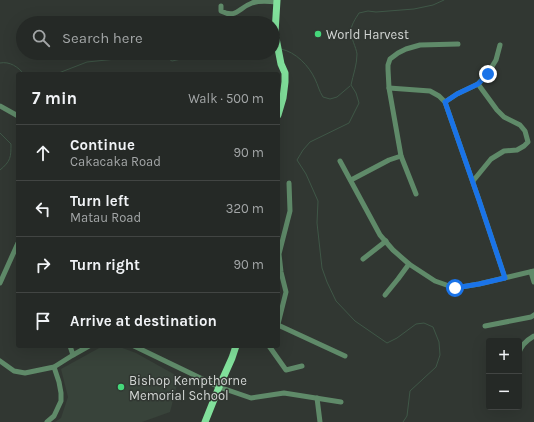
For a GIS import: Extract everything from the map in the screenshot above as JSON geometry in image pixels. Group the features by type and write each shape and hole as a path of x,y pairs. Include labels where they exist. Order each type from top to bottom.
{"main road":[{"path":"276,16 277,1"},
{"path":"280,60 284,72 285,82 280,108"},
{"path":"205,422 235,348"}],"street":[{"path":"221,6 221,12 228,15 236,14 245,6 253,2 277,1"},
{"path":"416,194 401,156 389,88 388,65 390,59 406,49 420,45 458,44"},
{"path":"445,102 457,94 478,84 488,74 496,60 500,45"},
{"path":"472,181 491,159 504,151 517,150 528,142 525,131 520,125 504,117 478,84"},
{"path":"389,88 430,91 440,96 445,102 505,278"},
{"path":"0,106 16,115"},
{"path":"351,180 389,160 401,156"},
{"path":"340,160 380,235 393,250 409,264 435,281 455,288 479,284 532,271 534,282"},
{"path":"280,250 290,211 289,183"},
{"path":"363,259 386,242"},
{"path":"0,283 1,277 16,247"},
{"path":"280,263 286,292 280,316"},
{"path":"384,295 409,264"},
{"path":"485,326 531,317 534,315"},
{"path":"280,325 345,356"},
{"path":"522,346 534,336"},
{"path":"71,348 73,354"},
{"path":"0,361 14,371 25,373 54,367 73,354 86,348"},
{"path":"139,348 219,387 251,398 284,393 340,402"},
{"path":"270,348 286,370 302,366"},
{"path":"47,422 54,416 61,401 59,382 54,367"},
{"path":"317,398 320,422"}],"shaded area":[{"name":"Bishop Kempthorne Memorial School","path":"99,348 122,348 136,353 179,377 170,412 142,422 55,422 61,418 68,397 61,369"}],"waterway":[{"path":"403,422 407,416 410,391 436,367 440,355 439,342 433,327 424,323 416,324 397,338 387,343 355,321 336,301 322,268 317,223 318,201 306,174 297,160 310,142 349,123 359,103 356,93 351,85 356,66 357,54 351,28 359,13 368,11 376,12 414,9 433,5 444,0"},
{"path":"281,49 297,56 306,65 316,81 323,97 330,99 337,97 350,86"},
{"path":"61,72 87,62 106,60"},
{"path":"170,60 177,60"},
{"path":"0,63 14,65 22,72"},
{"path":"0,133 11,144 10,158 0,170"}],"place":[{"name":"World Harvest","path":"318,34"},
{"name":"Bishop Kempthorne Memorial School","path":"121,387"}],"route":[{"path":"455,288 505,278 445,102 457,94 478,84 488,74"}]}
